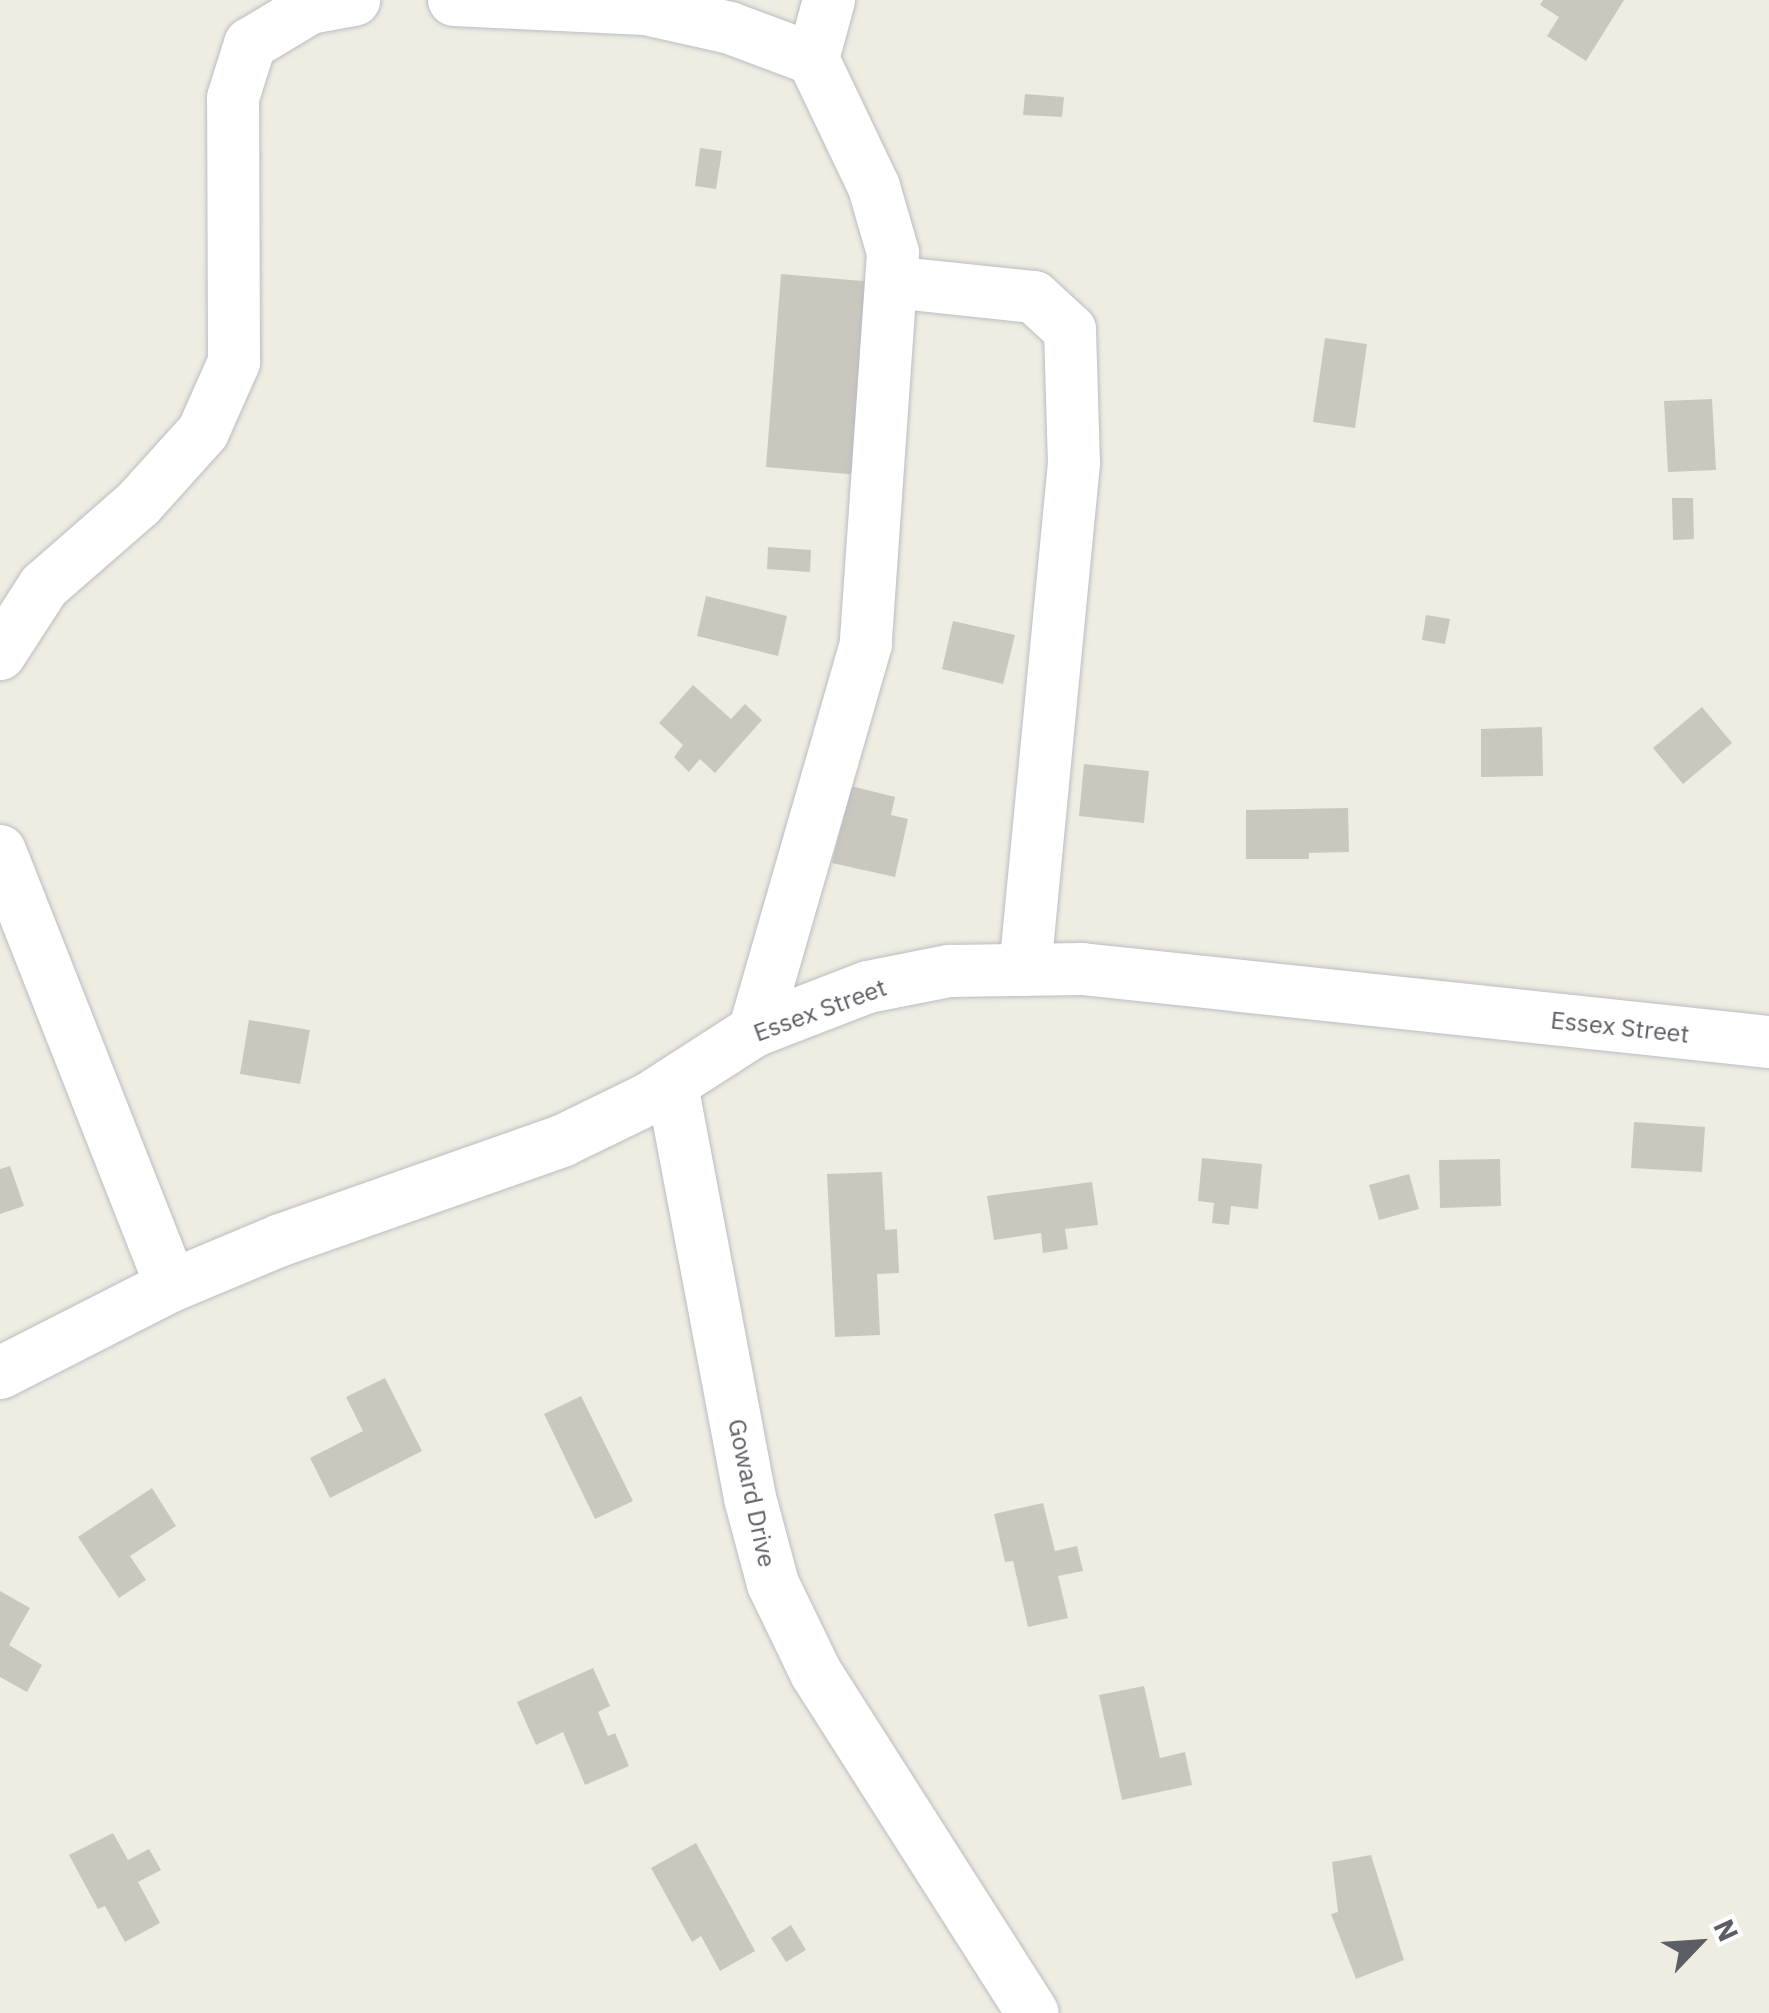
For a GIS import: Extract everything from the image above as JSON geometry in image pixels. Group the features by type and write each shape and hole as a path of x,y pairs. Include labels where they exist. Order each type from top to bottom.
{"street":[{"path":"0,654 44,586 139,503 204,432 234,362 234,98 250,44 310,8 354,0"},
{"path":"454,0 646,8 730,28 813,59"},
{"path":"754,1031 866,644 893,254 874,188 813,59 829,0"},
{"path":"891,282 1034,297 1070,330 1074,463 1025,970"},
{"path":"0,851 172,1286"},
{"name":"Essex Street","path":"0,1373 172,1286 281,1240 562,1141 672,1085 754,1031 868,987 949,972 1082,970 1769,1042"},
{"name":"Goward Drive","path":"672,1085 750,1498 772,1584 816,1673 1033,2013"}],"building":[{"path":"1543,0 1624,0 1586,61 1547,36 1559,17 1540,5"},
{"path":"1025,94 1064,97 1062,117 1023,115"},
{"path":"700,148 722,151 716,189 695,186"},
{"path":"781,274 874,282 859,475 766,467"},
{"path":"1325,338 1367,344 1355,428 1313,422"},
{"path":"1712,399 1716,470 1668,472 1664,401"},
{"path":"1672,498 1693,498 1694,539 1673,540"},
{"path":"768,547 811,550 810,572 767,569"},
{"path":"706,596 787,616 778,656 697,636"},
{"path":"1426,615 1450,619 1445,644 1422,640"},
{"path":"953,621 1015,635 1003,684 942,669"},
{"path":"693,685 731,719 745,704 762,720 715,773 700,759 689,772 674,757 683,745 659,723"},
{"path":"1702,707 1732,743 1683,784 1653,748"},
{"path":"1542,727 1543,776 1481,777 1481,729"},
{"path":"1084,764 1149,771 1144,823 1079,816"},
{"path":"851,786 895,797 891,815 908,819 895,877 832,863"},
{"path":"1348,808 1349,852 1309,853 1309,859 1246,859 1246,810"},
{"path":"249,1020 310,1030 300,1084 240,1074"},
{"path":"1634,1122 1705,1127 1702,1172 1631,1168"},
{"path":"1202,1158 1262,1164 1258,1209 1231,1206 1229,1225 1212,1223 1214,1203 1198,1201"},
{"path":"1500,1159 1501,1206 1440,1208 1439,1160"},
{"path":"10,1166 24,1206 0,1214 0,1169"},
{"path":"882,1172 885,1230 897,1229 899,1273 877,1274 880,1335 835,1337 827,1174"},
{"path":"1409,1174 1419,1209 1379,1220 1369,1185"},
{"path":"1092,1182 1098,1225 1065,1229 1068,1249 1043,1253 1041,1233 994,1240 987,1196"},
{"path":"385,1378 422,1451 330,1498 310,1458 363,1431 346,1397"},
{"path":"581,1396 633,1501 595,1519 544,1414"},
{"path":"152,1488 176,1526 130,1556 146,1580 119,1598 78,1537"},
{"path":"1043,1503 1055,1551 1077,1546 1083,1571 1058,1576 1068,1618 1028,1627 1013,1561 1005,1562 994,1514"},
{"path":"0,1591 30,1608 9,1645 42,1665 27,1692 0,1677"},
{"path":"593,1668 610,1706 598,1712 608,1736 615,1733 629,1766 585,1785 563,1732 536,1745 517,1702"},
{"path":"1144,1686 1160,1758 1185,1752 1192,1785 1122,1800 1099,1695"},
{"path":"113,1833 128,1860 149,1849 161,1870 138,1882 160,1923 125,1942 105,1906 98,1909 69,1855"},
{"path":"696,1843 755,1951 720,1971 701,1936 692,1942 651,1868"},
{"path":"1371,1855 1404,1960 1356,1979 1331,1914 1338,1912 1332,1862"},
{"path":"791,1925 806,1950 786,1962 771,1938"}]}
